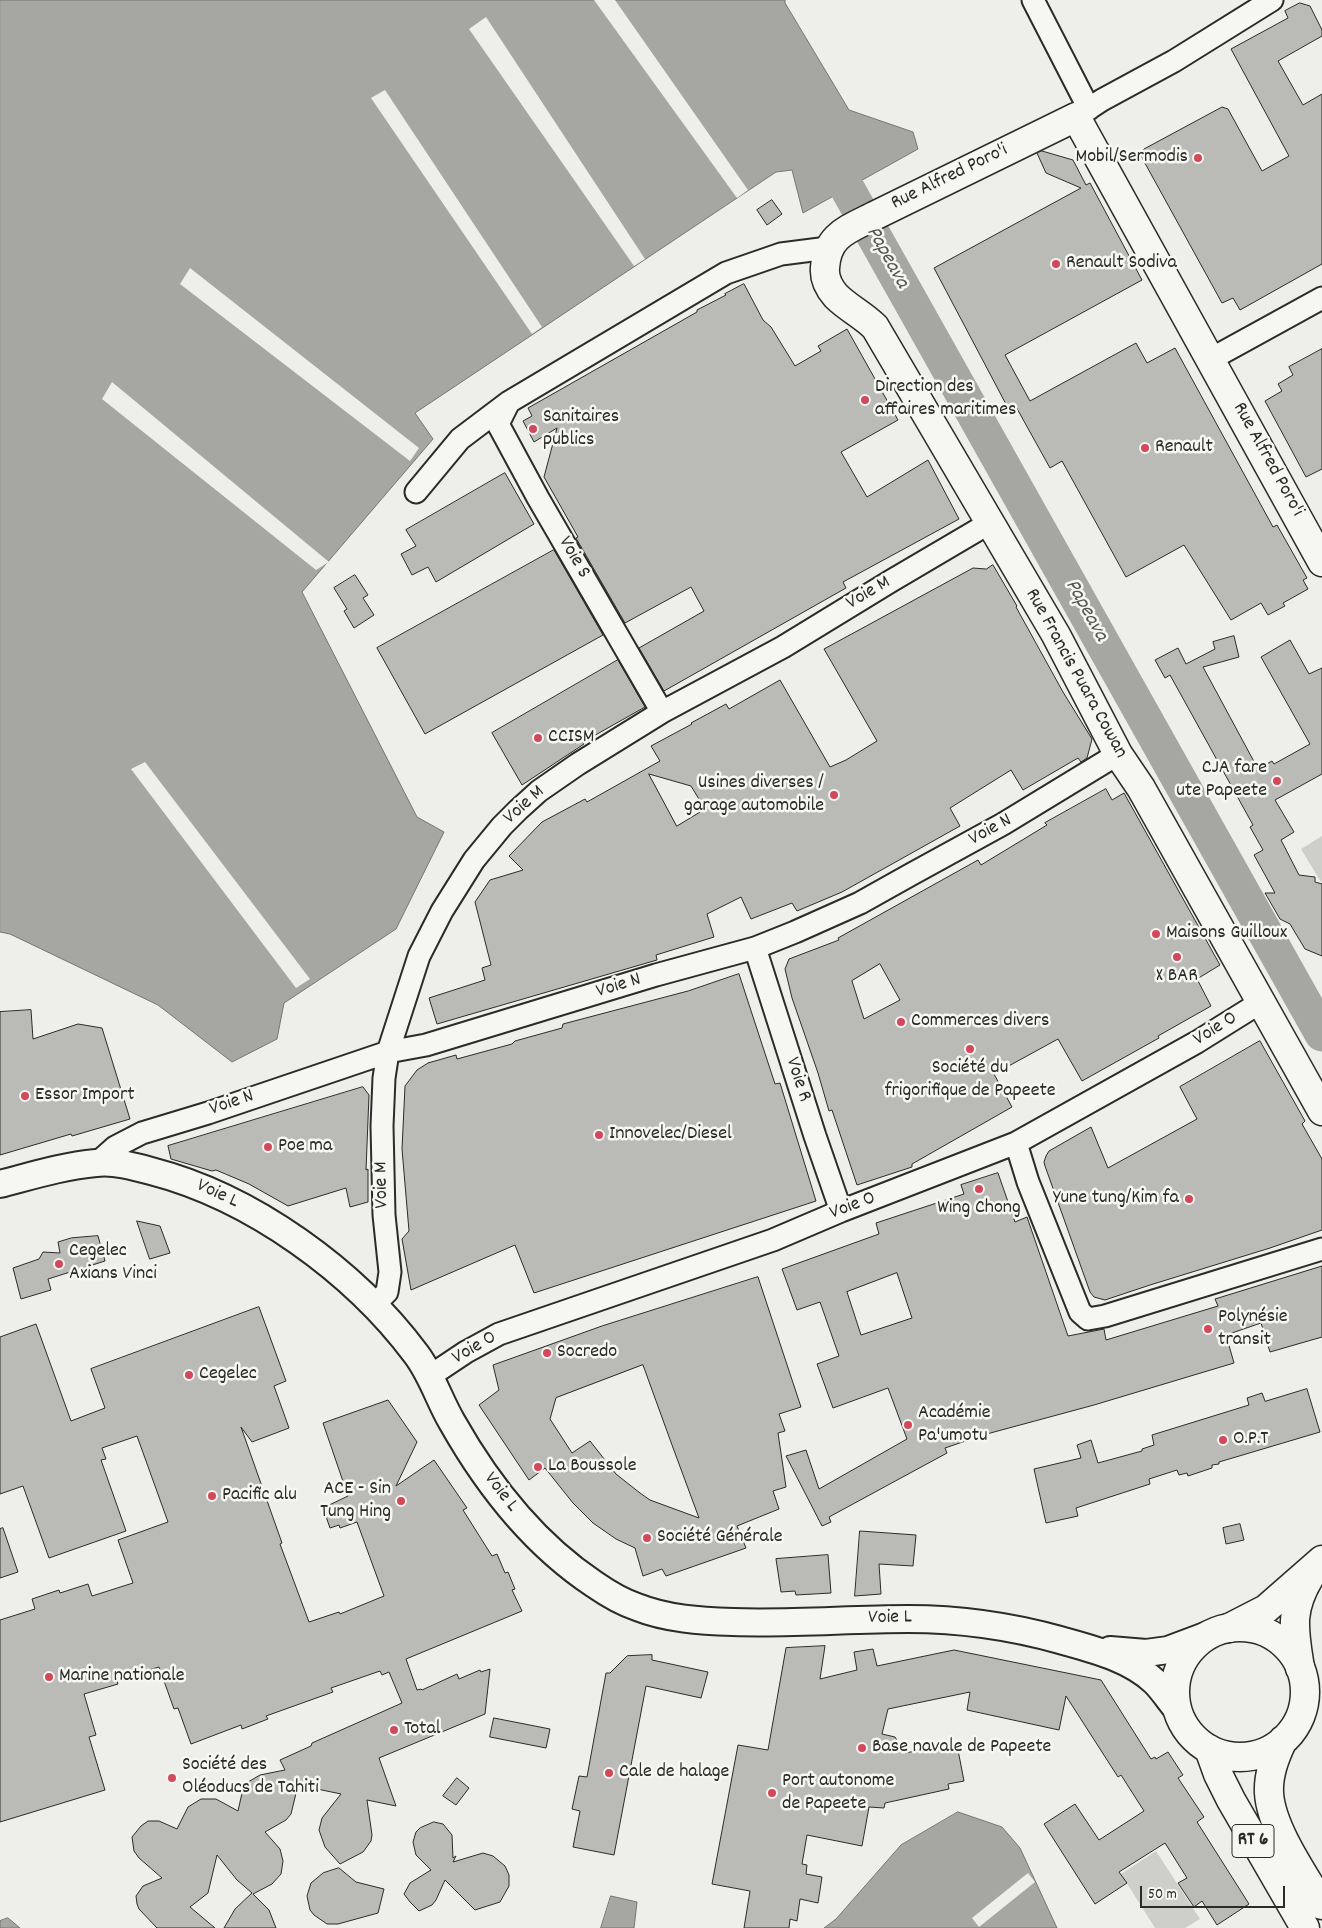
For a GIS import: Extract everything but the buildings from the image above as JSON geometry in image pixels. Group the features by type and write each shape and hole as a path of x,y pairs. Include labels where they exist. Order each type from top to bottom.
{"main road":[{"name":"Rue Alfred Poro'i","path":"828,248 836,238 850,229 1082,113 1210,359 1322,562"},
{"name":"Rue Francis Puara Cowan","path":"828,248 824,273 831,291 875,327 1056,635 1118,754 1141,788 1322,1111"},
{"path":"1321,1560 1299,1596 1294,1615 1300,1668 1305,1688 1302,1709 1294,1728 1283,1740 1266,1751 1248,1756 1221,1754 1209,1749 1192,1737 1180,1719 1177,1710 1174,1690 1181,1662 1193,1647 1218,1632 1266,1609 1321,1560"},
{"path":"1218,1632 1256,1629 1272,1635 1286,1646 1300,1668"},
{"name":"RT 6","path":"1283,1740 1272,1768 1269,1784 1271,1805 1286,1845 1322,1905"},
{"name":"RT 6","path":"1209,1749 1218,1774 1231,1800 1305,1928"}],"street":[{"path":"1033,0 1082,113"},
{"name":"Rue Alfred Poro'i","path":"1082,113 1174,61 1272,0"},
{"path":"416,492 460,439 509,402 726,273 781,254 828,248"},
{"path":"1210,359 1322,298"},
{"name":"Voie S","path":"509,402 498,424 542,505 662,712"},
{"name":"Voie M","path":"374,1305 387,1292 390,1272 384,1215 382,1133 384,1078 388,1052 419,956 442,911 474,860 502,826 538,791 578,764 662,712 783,647 981,528 992,528"},
{"name":"Voie N","path":"97,1163 115,1147 142,1133 208,1113 388,1052 426,1045 656,975 755,948 827,918 877,894 1003,824 1118,754"},
{"name":"Voie R","path":"755,948 841,1211"},
{"name":"Voie O","path":"430,1376 466,1352 499,1334 559,1312 656,1282 773,1240 841,1211 1016,1143 1197,1042 1261,1002"},
{"path":"1016,1143 1028,1182 1080,1312 1088,1319 1105,1316 1322,1249"},
{"name":"Voie L","path":"0,1184 53,1170 97,1163 124,1164 178,1178 214,1192 263,1218 348,1280 374,1305 418,1356 463,1441 500,1496 532,1531 593,1584 636,1607 666,1615 724,1622 768,1624 908,1619 958,1620 1008,1627 1097,1650"},
{"path":"1097,1650 1122,1650 1146,1653 1168,1650 1218,1632"},
{"path":"1097,1650 1133,1666 1155,1681 1177,1710"}],"shaded area":[{"path":"0,0 785,0 785,3 849,110 913,132 918,149 803,213 792,170 776,172 415,413 433,439 302,592 417,817 444,832 396,929 284,1003 277,1039 232,1062 158,1005 10,934 0,932"},
{"path":"1322,836 1322,882 1321,882 1301,849"},
{"path":"958,1812 1002,1827 1020,1848 1057,1928 824,1928 836,1919 901,1845"},
{"path":"1156,1851 1200,1919 1185,1928 1155,1928 1121,1874"},
{"path":"611,1896 637,1902 634,1928 601,1928"},
{"path":"8,1918 20,1928 0,1928 0,1921"}],"pier":[{"path":"594,0 615,0 748,190 737,198"},
{"path":"486,17 645,259 634,266 469,29"},
{"path":"385,90 542,327 532,334 371,98"},
{"path":"190,268 419,448 410,461 180,284"},
{"path":"112,382 329,562 316,570 102,399"},
{"path":"145,762 310,979 296,988 131,769"},
{"path":"1028,1873 1035,1882 979,1927 972,1918"}],"waterway":[{"name":"Papeava","path":"847,188 1322,1034"}],"place":[{"name":"Mobil/Sermodis","path":"1198,158"},
{"name":"Renault Sodiva","path":"1056,264"},
{"name":"Direction des affaires maritimes","path":"865,400"},
{"name":"Sanitaires publics","path":"533,429"},
{"name":"Renault","path":"1145,448"},
{"name":"CCISM","path":"538,738"},
{"name":"CJA fare ute Papeete","path":"1277,781"},
{"name":"Usines diverses / garage automobile","path":"834,795"},
{"name":"Maisons Guilloux","path":"1156,934"},
{"name":"X BAR","path":"1177,957"},
{"name":"Commerces divers","path":"901,1022"},
{"name":"Société du frigorifique de Papeete","path":"970,1049"},
{"name":"Essor Import","path":"25,1096"},
{"name":"Innovelec/Diesel","path":"599,1135"},
{"name":"Poe ma","path":"268,1147"},
{"name":"Wing Chong","path":"979,1189"},
{"name":"Yune tung/Kim fa","path":"1189,1199"},
{"name":"Cegelec Axians Vinci","path":"59,1264"},
{"name":"Polynésie transit","path":"1208,1329"},
{"name":"Socredo","path":"547,1353"},
{"name":"Cegelec","path":"189,1375"},
{"name":"Académie Pa'umotu","path":"908,1425"},
{"name":"O.P.T","path":"1223,1440"},
{"name":"La Boussole","path":"538,1467"},
{"name":"Pacific alu","path":"212,1496"},
{"name":"ACE - Sin Tung Hing","path":"401,1501"},
{"name":"Société Générale","path":"647,1538"},
{"name":"Marine nationale","path":"49,1677"},
{"name":"Total","path":"394,1730"},
{"name":"Base navale de Papeete","path":"862,1748"},
{"name":"Cale de halage","path":"609,1773"},
{"name":"Société des Oléoducs de Tahiti","path":"172,1778"},
{"name":"Port autonome de Papeete","path":"772,1793"}]}
